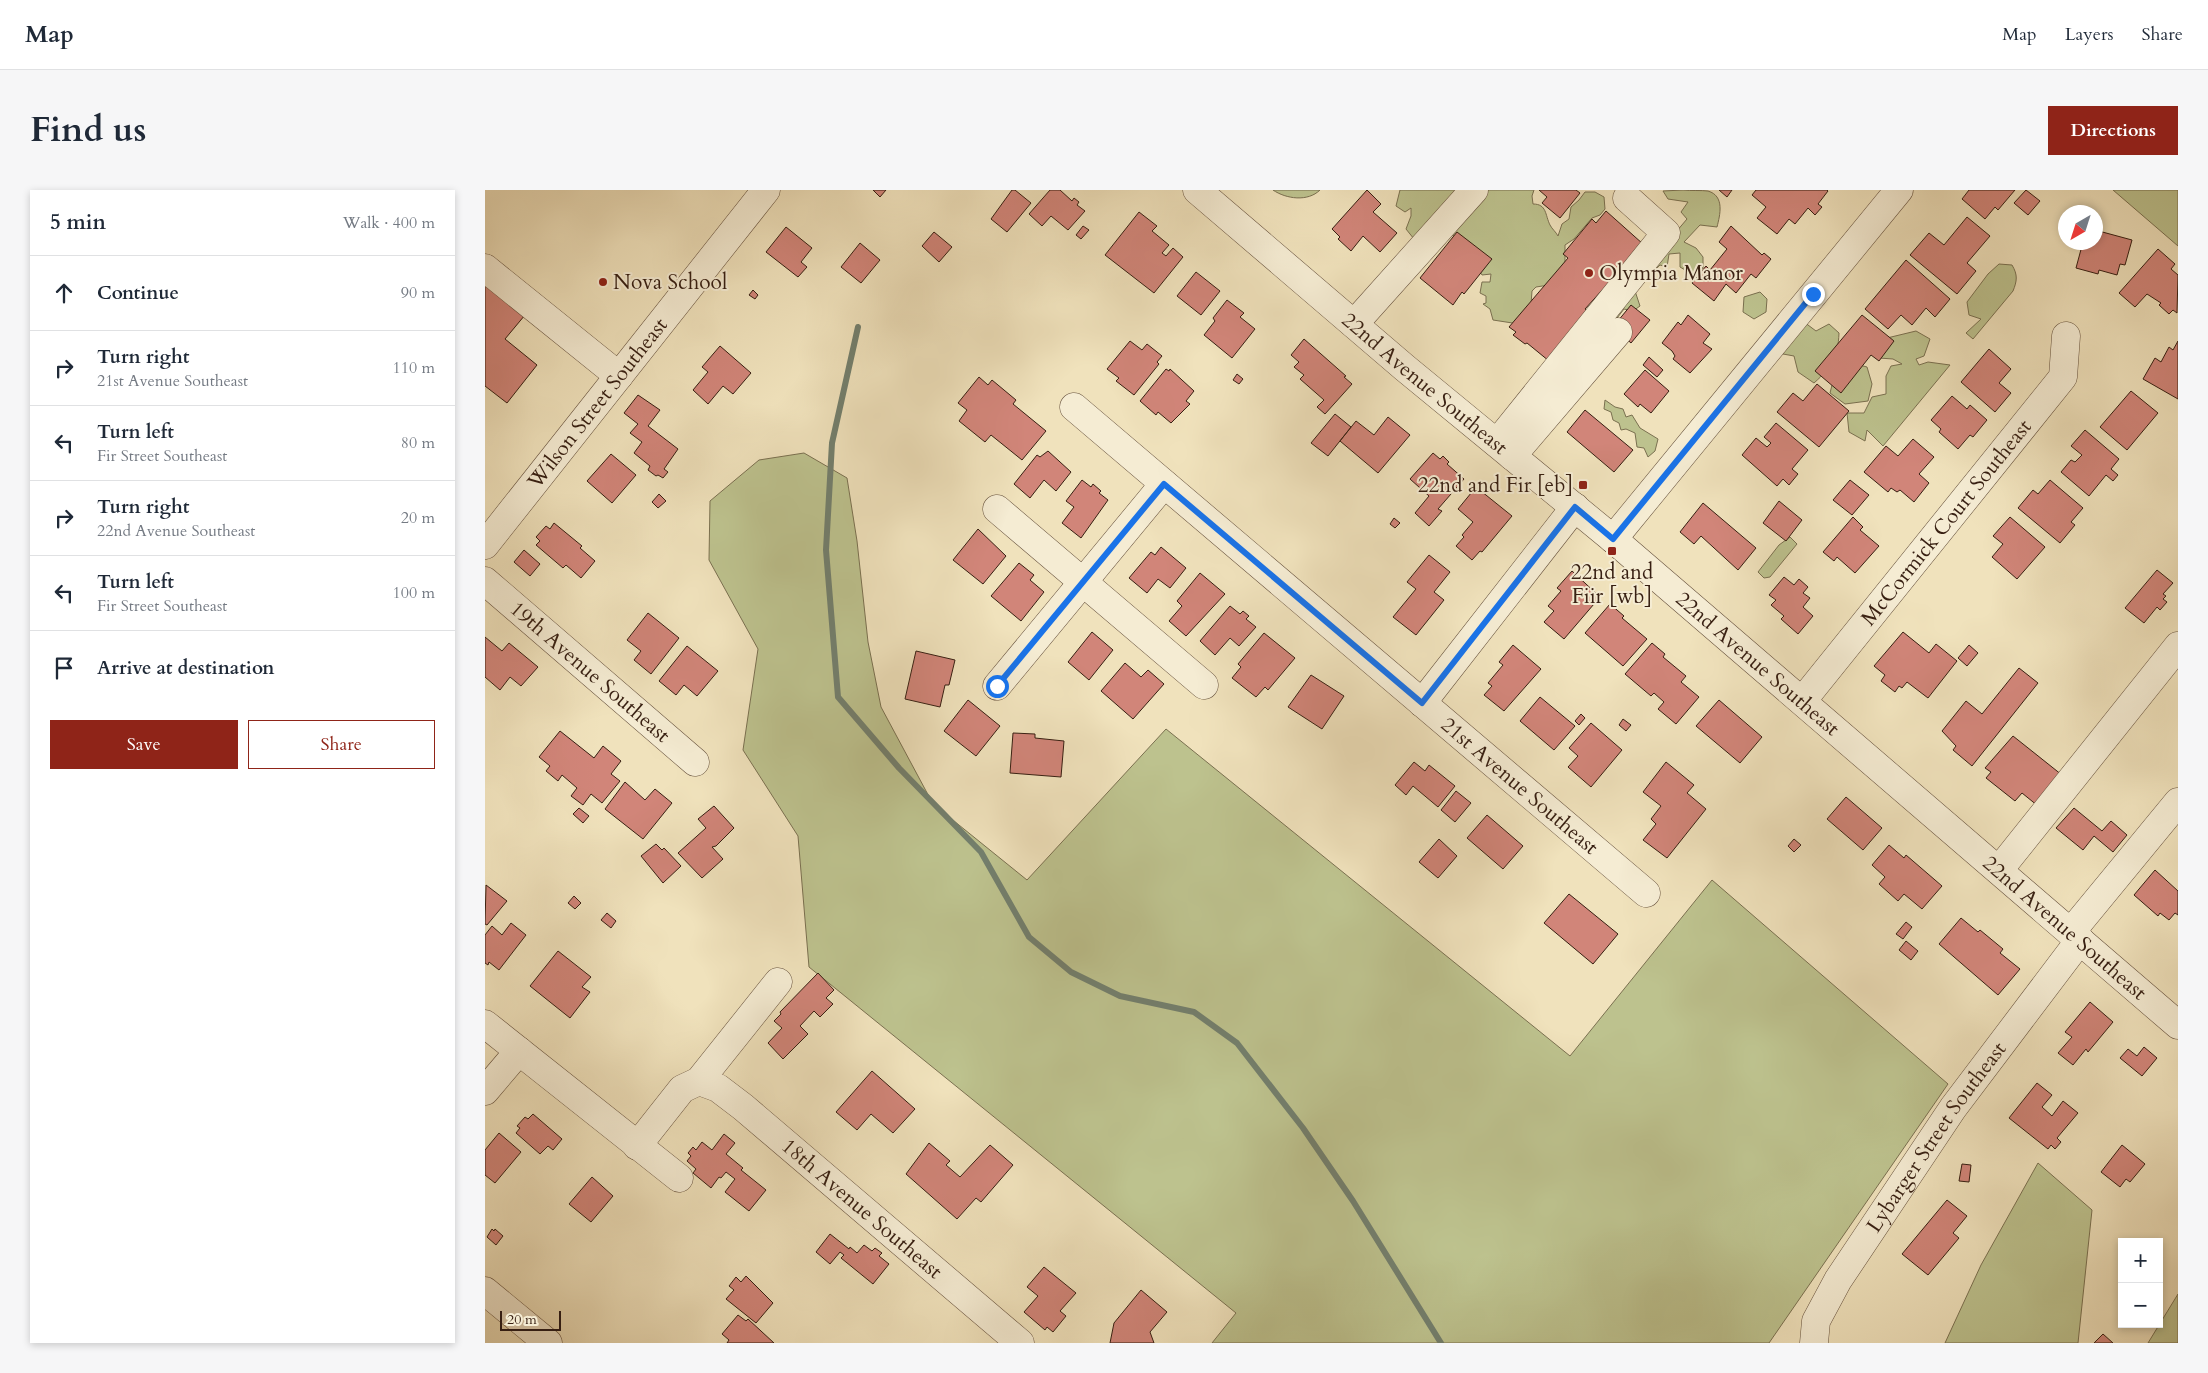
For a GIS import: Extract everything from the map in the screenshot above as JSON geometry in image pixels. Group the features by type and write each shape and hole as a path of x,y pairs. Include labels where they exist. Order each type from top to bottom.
{"street":[{"name":"Wilson Street Southeast","path":"485,545 766,190"},
{"name":"22nd Avenue Southeast","path":"1197,190 1803,700 2178,1025"},
{"path":"1354,324 1474,190"},
{"path":"1613,539 1899,190"},
{"path":"1504,450 1666,233 1627,198"},
{"path":"485,268 619,376"},
{"path":"1504,450 1618,332"},
{"name":"McCormick Court Southeast","path":"1803,700 2063,378 2066,336"},
{"name":"21st Avenue Southeast","path":"1074,407 1645,893"},
{"path":"997,686 1164,484"},
{"path":"1422,703 1575,507"},
{"path":"997,509 1204,685"},
{"name":"19th Avenue Southeast","path":"485,581 695,762"},
{"path":"1999,870 2178,646"},
{"name":"Lybarger Street Southeast","path":"1814,1343 1816,1321 1825,1302 1953,1108 2076,936 2178,802"},
{"path":"637,1146 683,1089 699,1082 778,982"},
{"path":"485,1024 679,1178"},
{"path":"485,1091 519,1051"},
{"name":"18th Avenue Southeast","path":"699,1082 717,1088 743,1107 1020,1343"},
{"path":"485,1291 548,1343"}],"green space":[{"path":"1273,190 1320,190 1315,194 1297,198"},
{"path":"1400,190 1534,190 1532,196 1533,204 1538,204 1543,208 1550,225 1558,236 1562,224 1569,219 1571,207 1585,192 1595,192 1604,197 1605,209 1600,215 1592,218 1574,239 1565,245 1565,271 1549,285 1536,287 1532,291 1531,304 1519,324 1493,320 1490,309 1483,304 1486,303 1486,296 1480,293 1482,282 1490,282 1491,274 1482,275 1462,242 1443,228 1414,239 1406,229 1411,216 1411,208 1405,212 1396,206"},
{"path":"2113,190 2178,190 2178,246"},
{"path":"1663,191 1708,191 1713,193 1719,201 1720,212 1717,227 1700,225 1684,242 1696,248 1703,257 1703,268 1692,274 1680,267 1680,253 1669,254 1667,267 1660,265 1635,291 1640,306 1633,311 1624,309 1611,326 1557,372 1687,219 1681,212 1688,202 1668,199"},
{"path":"1999,264 2012,265 2016,275 2013,291 1973,339 1966,333 1981,319 1969,315 1967,302 1988,274"},
{"path":"1760,292 1767,299 1766,312 1754,319 1743,312 1744,297"},
{"path":"1804,322 1816,331 1829,324 1839,333 1833,361 1814,383 1798,372 1794,356 1783,354 1787,333"},
{"path":"1916,331 1930,339 1924,356 1916,359 1919,365 1928,362 1950,365 1883,446 1867,430 1865,441 1849,432 1847,413 1864,413 1872,397 1886,394 1886,376 1891,366 1902,364 1893,359 1879,358 1887,338"},
{"path":"1848,362 1867,367 1872,384 1868,401 1845,404 1830,393 1836,369"},
{"path":"1605,400 1615,407 1623,409 1626,417 1632,415 1640,428 1658,439 1655,451 1648,457 1644,448 1637,447 1635,433 1626,429 1621,430 1619,423 1613,420 1611,412 1604,409"},
{"path":"804,453 847,478 857,541 868,642 881,707 933,804 1027,880 1166,729 1570,1056 1712,880 1948,1084 1769,1343 1212,1343 1236,1313 809,967 798,836 743,750 758,649 709,560 710,501 759,460"},
{"path":"1790,537 1797,544 1770,577 1764,578 1758,572 1779,545"},
{"path":"2038,1163 2092,1210 2078,1343 1945,1343 1981,1265"},
{"path":"2178,1294 2178,1343 2148,1343 2157,1328 2163,1328 2163,1318"}],"building":[{"path":"873,190 886,190 880,197"},
{"path":"1012,190 1015,190 1031,203 1007,232 991,219"},
{"path":"1050,190 1060,190 1072,201 1074,198 1079,202 1077,205 1085,211 1068,230 1051,216 1042,226 1029,214"},
{"path":"1367,190 1381,204 1373,212 1397,233 1380,252 1363,236 1351,251 1338,239 1340,237 1332,229"},
{"path":"1539,190 1576,190 1580,193 1560,218 1542,203 1547,197"},
{"path":"1719,190 1732,190 1727,197"},
{"path":"1756,190 1828,191 1818,204 1822,207 1815,215 1808,208 1795,224 1789,219 1777,234 1757,218 1766,207 1752,195"},
{"path":"1969,190 2015,190 1998,210 1995,207 1985,219 1962,199"},
{"path":"2026,190 2040,201 2028,215 2014,203"},
{"name":"Olympia Manor","path":"1606,211 1643,244 1608,290 1604,288 1585,309 1590,313 1549,361 1527,343 1525,344 1513,335 1516,332 1509,327 1568,258 1563,254 1592,219 1596,223"},
{"path":"1139,212 1157,226 1152,231 1169,245 1162,253 1166,256 1173,248 1183,257 1154,293 1105,255"},
{"path":"1967,217 1990,236 1967,263 1976,271 1957,294 1910,255 1929,233 1944,245"},
{"path":"1083,226 1089,230 1081,239 1076,235"},
{"path":"1731,226 1762,255 1764,253 1771,259 1756,278 1751,274 1736,293 1726,284 1714,301 1692,283 1706,266 1710,270 1727,249 1719,242"},
{"path":"786,227 812,248 801,262 807,267 798,277 766,252"},
{"path":"934,232 952,247 939,262 922,246"},
{"path":"1457,232 1492,259 1464,294 1462,292 1453,305 1420,278"},
{"path":"2103,232 2132,240 2125,265 2120,264 2117,275 2099,270 2098,274 2076,268 2081,250 2103,250"},
{"path":"860,243 880,260 861,283 841,267"},
{"path":"2158,249 2175,264 2171,269 2178,275 2177,313 2173,310 2169,314 2159,305 2161,303 2147,294 2135,307 2119,293"},
{"path":"1906,260 1950,299 1935,317 1926,308 1912,325 1901,315 1888,329 1865,309"},
{"path":"1196,272 1220,291 1201,315 1177,296"},
{"path":"485,283 525,315 505,339 537,365 507,403 485,386"},
{"path":"753,290 758,295 755,299 749,295"},
{"path":"1227,300 1244,313 1240,317 1255,329 1232,358 1204,335 1215,321 1213,318"},
{"path":"1631,305 1650,320 1631,343 1613,327"},
{"path":"1688,315 1710,334 1703,343 1712,349 1690,373 1673,359 1675,356 1672,351 1662,343 1678,322 1681,325"},
{"path":"1862,315 1894,341 1879,361 1871,355 1841,393 1815,371"},
{"path":"1304,339 1346,376 1344,377 1352,384 1325,414 1317,407 1324,400 1300,379 1304,375 1294,367 1299,362 1291,355"},
{"path":"1130,341 1142,350 1147,344 1162,356 1157,362 1159,364 1134,395 1116,381 1119,378 1107,369"},
{"path":"2178,341 2178,399 2143,379 2155,358 2161,362 2169,347 2173,350"},
{"path":"720,346 751,373 733,394 723,386 708,404 693,390 708,372 702,367"},
{"path":"1989,349 2011,369 1999,383 2011,393 1995,412 1961,382"},
{"path":"1649,357 1663,370 1657,377 1643,365"},
{"path":"1166,369 1169,371 1170,369 1194,391 1186,401 1190,404 1171,423 1158,412 1156,415 1140,401"},
{"path":"1645,370 1669,391 1651,413 1640,404 1638,407 1624,394"},
{"path":"1237,374 1243,379 1239,384 1233,380"},
{"path":"979,377 988,385 992,380 1016,400 1013,404 1046,431 1022,460 991,435 985,442 959,421 967,410 958,403"},
{"path":"1817,384 1849,411 1819,447 1777,412 1793,393 1803,401"},
{"path":"2131,391 2158,413 2127,450 2100,427"},
{"path":"638,395 660,410 648,426 678,449 664,469 668,472 663,478 658,475 656,476 648,470 650,466 634,453 642,442 630,433 638,424 624,413"},
{"path":"1952,396 1967,409 1970,405 1987,420 1973,437 1970,435 1958,449 1939,432 1941,429 1931,420"},
{"path":"1585,410 1633,450 1614,472 1567,432"},
{"path":"1335,414 1351,427 1328,456 1311,443"},
{"path":"1388,417 1410,435 1378,473 1340,441 1356,421 1374,435"},
{"path":"1776,423 1808,450 1792,469 1798,474 1789,485 1783,479 1777,486 1742,455 1756,438 1767,447 1771,443 1764,437"},
{"path":"2085,430 2119,459 2111,469 2118,475 2113,481 2106,475 2089,496 2061,472 2071,460 2075,462 2082,455 2071,446"},
{"path":"1913,439 1934,457 1919,474 1929,483 1914,502 1900,490 1897,492 1891,488 1888,492 1864,472 1886,446 1898,456"},
{"path":"1048,451 1071,472 1056,491 1044,480 1030,498 1014,484 1037,455 1040,457"},
{"path":"1433,453 1440,459 1443,456 1449,462 1447,464 1464,479 1438,509 1442,511 1429,526 1415,513 1429,496 1410,479"},
{"path":"611,454 636,475 612,503 587,481"},
{"path":"1082,480 1091,487 1093,484 1101,491 1099,493 1108,500 1081,538 1062,523 1074,507 1066,501"},
{"path":"1850,480 1869,495 1852,515 1833,500"},
{"path":"2050,480 2083,508 2071,522 2075,525 2060,543 2018,508 2033,490 2038,494"},
{"path":"1476,487 1512,516 1482,552 1480,551 1472,560 1456,546 1473,522 1458,509"},
{"path":"659,494 666,501 658,508 652,502"},
{"path":"1779,501 1802,520 1786,541 1763,523"},
{"path":"1703,503 1756,548 1738,570 1701,536 1694,544 1680,532"},
{"path":"1853,517 1863,527 1860,530 1879,546 1855,573 1837,557 1834,561 1823,552"},
{"path":"2010,517 2045,547 2017,579 1992,557 2003,544 1993,536"},
{"path":"1394,518 1400,523 1395,528 1390,524"},
{"path":"554,523 582,546 580,548 595,561 581,578 566,565 563,568 536,545 540,541 536,537 546,526 550,529"},
{"path":"978,529 1006,556 983,584 953,560"},
{"path":"1161,547 1186,568 1170,588 1158,579 1147,593 1129,578 1151,552 1155,555"},
{"path":"524,550 540,564 530,576 514,562"},
{"path":"1429,555 1450,572 1434,592 1444,600 1416,635 1393,617 1416,589 1407,582"},
{"path":"1019,563 1034,575 1030,580 1044,592 1021,621 991,596"},
{"path":"2157,570 2173,583 2163,594 2166,596 2163,599 2167,602 2160,610 2157,607 2144,623 2125,608"},
{"path":"1572,571 1600,597 1564,639 1544,622 1554,611 1548,606 1561,591 1557,588"},
{"path":"1200,573 1225,594 1186,636 1169,621 1182,606 1177,601"},
{"path":"1784,577 1794,585 1799,579 1808,587 1803,593 1810,598 1803,607 1813,616 1798,634 1781,619 1784,616 1771,605 1776,600 1769,595"},
{"path":"1610,604 1624,616 1622,618 1647,639 1623,666 1585,633"},
{"path":"1230,606 1240,614 1243,611 1249,616 1246,619 1256,627 1239,646 1230,638 1215,655 1200,641"},
{"path":"648,613 679,638 651,674 634,660 641,651 627,640"},
{"path":"1092,632 1113,650 1089,680 1068,662"},
{"path":"1903,632 1929,653 1936,644 1957,661 1928,698 1907,682 1902,688 1899,686 1895,692 1881,681 1885,675 1874,666"},
{"path":"1264,633 1295,658 1268,690 1265,687 1256,697 1232,678 1241,667 1238,664"},
{"path":"485,637 502,651 509,643 538,667 521,686 510,677 500,690 485,677"},
{"path":"1652,643 1665,654 1663,657 1686,676 1681,682 1699,697 1676,724 1658,709 1664,702 1654,693 1651,696 1625,674"},
{"path":"1513,645 1541,669 1504,711 1484,695 1492,686 1488,683 1503,665 1499,662"},
{"path":"1969,645 1978,653 1967,666 1958,658"},
{"path":"687,646 718,671 697,696 684,685 676,695 659,681"},
{"path":"916,651 955,660 949,685 945,685 940,707 905,699"},
{"path":"1125,663 1141,677 1148,670 1164,684 1133,719 1101,691"},
{"path":"2019,668 2038,683 1972,766 1953,750 1956,746 1942,731 1966,701 1982,714"},
{"path":"1311,675 1344,696 1322,729 1288,707"},
{"path":"1540,697 1575,726 1554,750 1520,721"},
{"path":"968,700 1000,726 976,756 944,731"},
{"path":"1719,700 1762,737 1740,763 1696,726"},
{"path":"1581,714 1585,718 1579,725 1575,721"},
{"path":"1623,719 1631,725 1626,731 1619,725"},
{"path":"1591,723 1622,750 1591,787 1568,767 1578,756 1569,748"},
{"path":"560,731 594,758 603,746 621,761 611,774 620,781 602,803 591,794 583,805 571,796 577,788 562,775 558,781 546,771 550,766 539,757"},
{"path":"1013,733 1035,734 1035,738 1064,741 1061,777 1010,773"},
{"path":"2013,736 2062,775 2038,806 2022,793 2015,801 1986,778 1991,772 1985,768"},
{"path":"1414,762 1425,771 1429,765 1455,786 1438,807 1413,786 1406,795 1395,785"},
{"path":"1666,762 1694,785 1687,793 1706,809 1667,858 1643,840 1656,824 1651,819 1661,806 1643,792"},
{"path":"625,782 645,800 655,789 672,803 643,839 605,809"},
{"path":"1456,791 1471,803 1455,822 1441,810"},
{"path":"1846,797 1882,828 1863,850 1827,819"},
{"path":"714,806 734,828 716,846 712,847 723,859 702,878 678,853 706,828 698,819"},
{"path":"579,808 589,816 583,823 573,814"},
{"path":"2074,808 2102,831 2111,821 2127,835 2113,852 2094,836 2083,850 2056,828"},
{"path":"1487,815 1523,846 1503,869 1467,838"},
{"path":"1439,839 1457,856 1438,878 1419,862"},
{"path":"1794,839 1801,845 1794,852 1788,846"},
{"path":"656,844 662,850 664,848 681,866 663,883 641,856"},
{"path":"1889,845 1904,858 1906,855 1942,886 1922,909 1904,894 1898,901 1879,884 1885,877 1872,865"},
{"path":"2155,870 2178,891 2178,915 2175,913 2169,920 2160,913 2158,916 2134,895"},
{"path":"486,885 507,901 487,925 485,924"},
{"path":"1569,894 1618,934 1593,964 1544,923"},
{"path":"574,896 581,903 575,909 568,903"},
{"path":"607,913 616,921 611,928 601,920"},
{"path":"1961,918 1978,932 1980,930 2003,949 2000,953 2020,969 1998,995 1939,944"},
{"path":"1906,922 1912,927 1903,939 1896,934"},
{"path":"511,923 526,935 499,970 489,962 488,965 485,963 485,935 492,926 502,935"},
{"path":"1906,941 1918,951 1911,960 1899,950"},
{"path":"558,951 591,977 582,987 590,992 570,1018 530,986"},
{"path":"818,973 834,990 826,998 833,1004 820,1017 814,1011 800,1026 808,1034 783,1059 768,1043 782,1028 774,1021 781,1014 780,1012"},
{"path":"2090,1002 2113,1022 2088,1052 2086,1049 2073,1065 2058,1053 2072,1037 2065,1032"},
{"path":"2144,1047 2157,1058 2142,1076 2120,1058 2128,1049 2137,1056"},
{"path":"872,1071 915,1109 893,1133 871,1114 857,1130 836,1112"},
{"path":"2037,1083 2052,1095 2042,1107 2052,1116 2063,1101 2078,1113 2057,1138 2061,1142 2055,1149 2051,1145 2048,1149 2009,1118"},
{"path":"533,1114 562,1139 553,1150 548,1146 540,1154 516,1133 520,1128 517,1126 525,1117 528,1119"},
{"path":"499,1133 521,1152 495,1183 485,1175 485,1150"},
{"path":"724,1134 735,1143 726,1154 743,1168 741,1170 766,1190 749,1211 725,1192 735,1179 726,1172 721,1178 719,1177 711,1188 693,1173 696,1169 687,1161 691,1156 688,1153 693,1147 696,1150 702,1142 712,1150"},
{"path":"929,1143 950,1161 946,1165 960,1177 990,1145 1013,1165 981,1202 976,1198 957,1219 906,1174"},
{"path":"2122,1145 2145,1164 2130,1182 2126,1179 2120,1187 2101,1172"},
{"path":"1962,1164 1971,1165 1969,1182 1959,1181"},
{"path":"592,1177 613,1196 591,1222 569,1204"},
{"path":"1947,1200 1967,1216 1953,1233 1959,1238 1928,1275 1902,1254"},
{"path":"492,1229 494,1231 495,1229 503,1236 496,1245 487,1237"},
{"path":"830,1234 857,1253 864,1245 872,1251 875,1248 882,1253 879,1256 889,1264 873,1284 841,1258 844,1255 840,1252 830,1264 816,1252"},
{"path":"1044,1267 1076,1293 1060,1311 1066,1316 1053,1332 1047,1327 1045,1330 1024,1312 1038,1296 1027,1287"},
{"path":"746,1276 773,1303 756,1323 726,1299 734,1290 729,1286 736,1277 741,1282"},
{"path":"1141,1290 1167,1312 1150,1332 1154,1343 1110,1343 1114,1323"},
{"path":"738,1315 746,1321 748,1319 774,1343 727,1343 729,1340 722,1334"},
{"path":"2103,1334 2113,1343 2094,1343"}],"waterway":[{"path":"858,327 832,443 826,550 838,697 899,768 981,852 1029,937 1071,972 1120,996 1194,1012 1237,1043 1303,1128 1353,1201 1441,1343"}],"place":[{"name":"Olympia Manor","path":"1589,273"},
{"name":"Nova School","path":"603,282"},
{"name":"22nd and Fir [eb]","path":"1583,485"},
{"name":"22nd and Fiir [wb]","path":"1612,551"}],"route":[{"path":"997,686 1164,484 1422,703 1575,507 1613,539 1813,294"}]}
